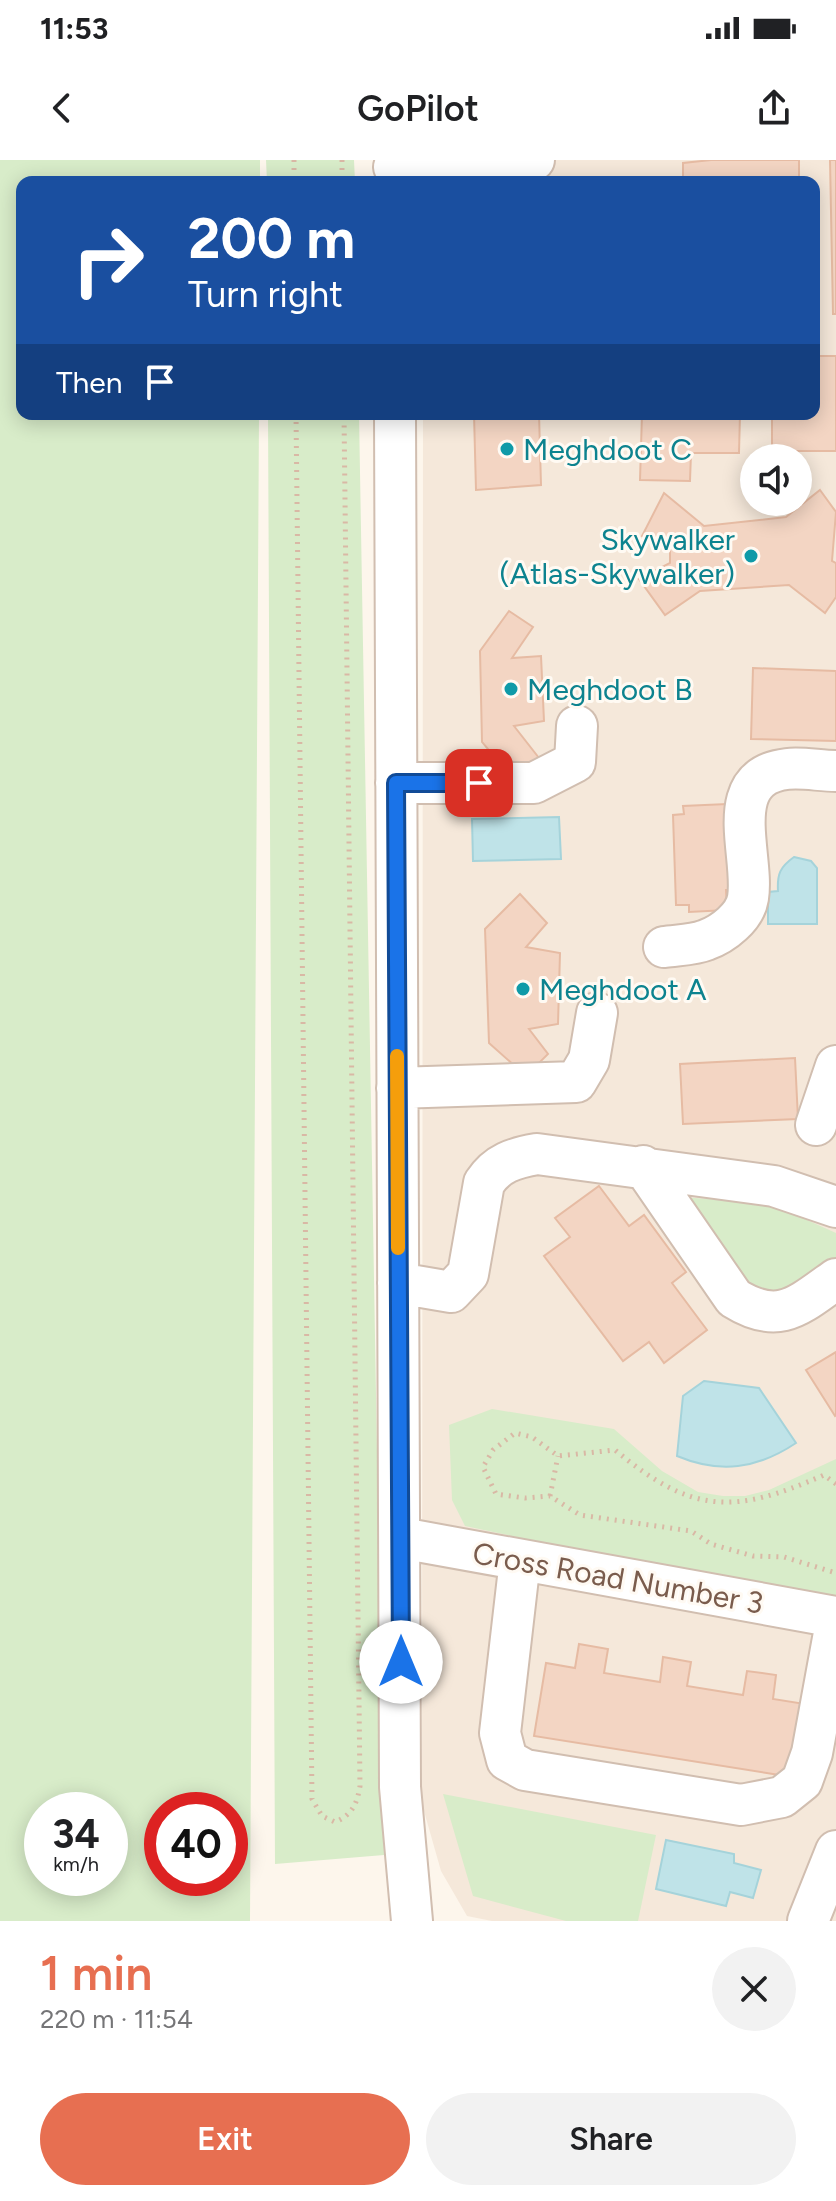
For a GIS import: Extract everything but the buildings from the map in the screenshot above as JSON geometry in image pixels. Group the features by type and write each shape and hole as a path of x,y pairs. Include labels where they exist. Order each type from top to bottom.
{"street":[{"path":"394,170 534,160"},
{"path":"395,420 400,1787 412,1921"},
{"path":"396,783 534,783 575,762 577,726"},
{"path":"664,947 705,941 736,920 748,900 744,806 751,787 767,775 787,769 836,771"},
{"path":"397,1088 576,1082 589,1060 597,1013"},
{"path":"816,1125 836,1066"},
{"path":"398,1283 451,1292 458,1285 468,1274 484,1183 492,1171 513,1158 537,1154 643,1166 774,1186 836,1207"},
{"path":"643,1166 734,1298 750,1308 772,1313 792,1310 836,1279"},
{"name":"Cross Road Number 3","path":"401,1538 836,1620"},
{"path":"520,1560 500,1733 507,1760 525,1770 741,1805 782,1797 802,1781 812,1753 836,1620"},
{"path":"808,1921 836,1851"}],"path":[{"path":"296,420 312,1799 322,1816 335,1822 347,1817 357,1803 360,1786 344,420"},
{"path":"836,1484 824,1475 747,1501 710,1502 676,1493 651,1480 615,1450 558,1456 532,1437 515,1433 493,1450 483,1467 496,1494 525,1498 550,1496 580,1515 691,1531 711,1544 753,1556 784,1557 836,1573"},
{"path":"550,1496 558,1456"}],"shaded area":[{"path":"423,160 836,160 836,1921 492,1921 467,1916 441,1871 422,1804 423,420 820,420 820,176 423,176"}],"green space":[{"path":"0,160 260,160 260,176 16,176 16,420 259,420 250,1921 0,1921"},
{"path":"266,160 354,160 355,176 267,176"},
{"path":"268,420 359,420 384,1855 275,1864"},
{"path":"680,1197 769,1203 836,1233 836,1257 788,1288 771,1293 759,1291 733,1271"},
{"path":"492,1409 614,1429 662,1471 698,1492 723,1496 745,1496 769,1490 836,1459 836,1605 465,1526 452,1500 449,1425"},
{"path":"443,1794 656,1835 638,1921 566,1921 473,1896"}],"water":[{"path":"559,817 561,859 473,861 472,819"},
{"path":"794,857 811,861 817,868 817,924 768,924 768,892 778,891 780,871"},
{"path":"704,1381 759,1388 796,1443 767,1459 738,1466 708,1465 677,1456 683,1396"},
{"path":"666,1840 734,1854 734,1863 761,1870 753,1898 730,1892 726,1906 656,1889"}],"slow traffic":[{"path":"397,1056 398,1248"}],"place":[{"name":"Meghdoot C","path":"507,449"},
{"name":"Skywalker (Atlas-Skywalker)","path":"751,556"},
{"name":"Meghdoot B","path":"511,689"},
{"name":"Meghdoot A","path":"523,989"}],"route":[{"path":"401,1662 396,783 479,783"}]}
